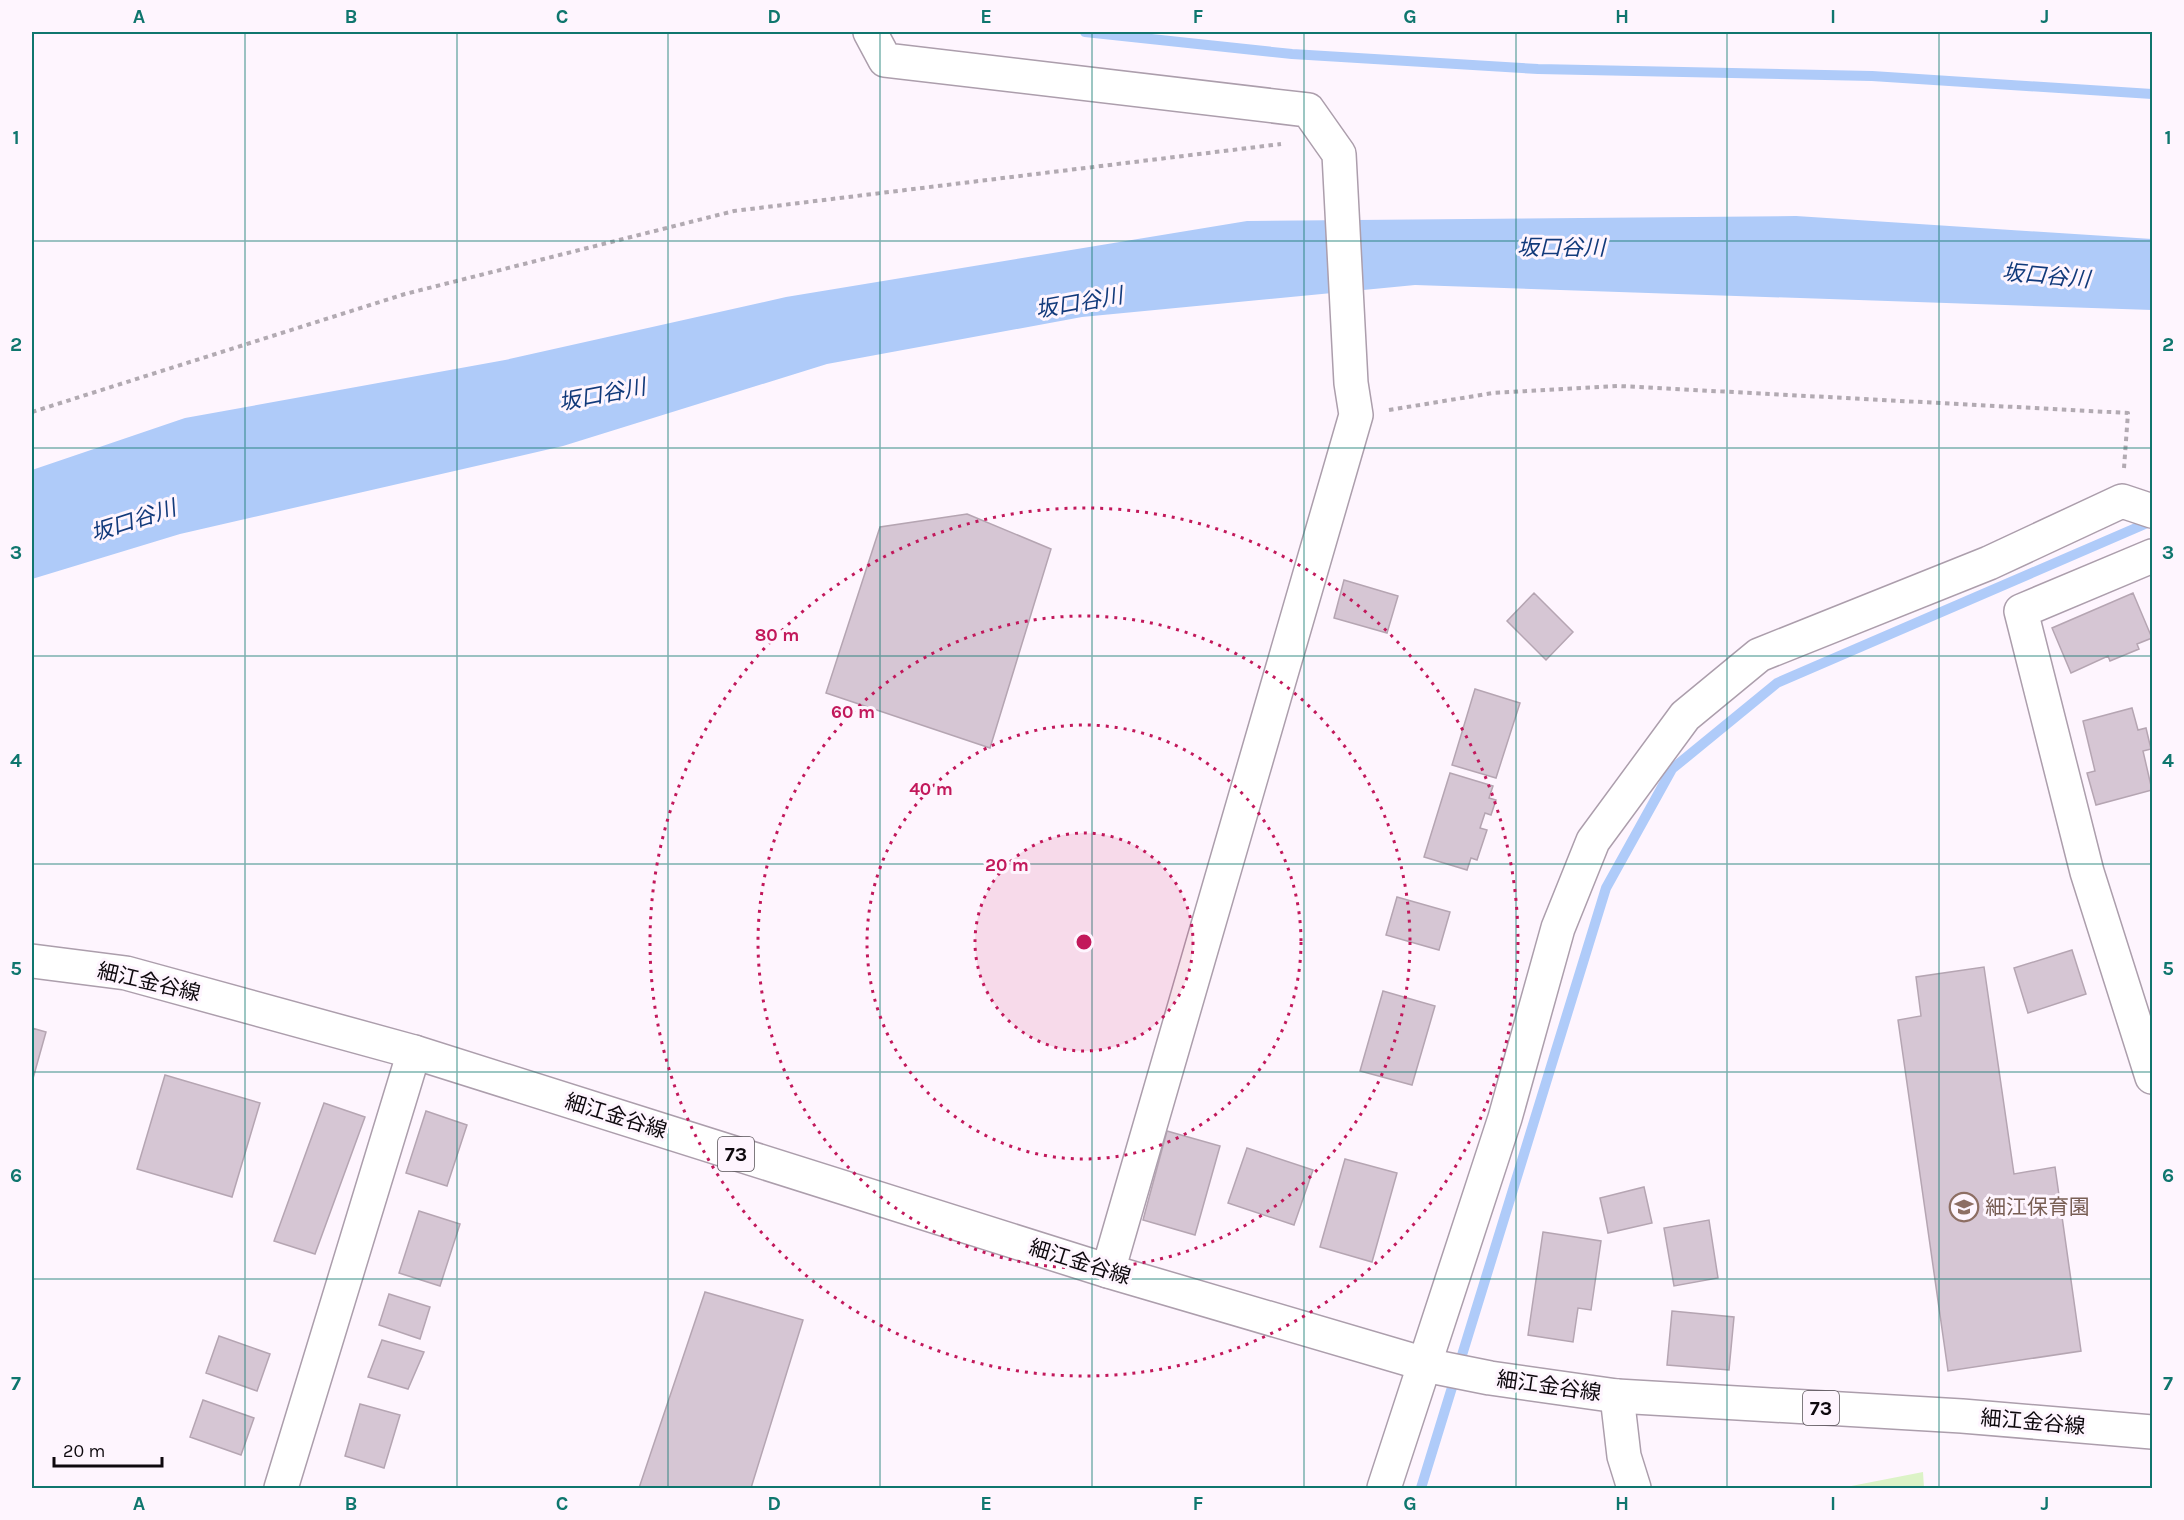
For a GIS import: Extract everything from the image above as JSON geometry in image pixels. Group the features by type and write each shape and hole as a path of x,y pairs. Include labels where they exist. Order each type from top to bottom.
{"street":[{"path":"870,32 885,60 1308,110 1334,146 1350,383 1356,415 1108,1271"},
{"path":"1384,1488 1430,1365 1505,1118 1558,928 1593,841 1685,716 1759,655 2137,506"},
{"path":"2152,556 2021,611 2088,872 2152,1077"},
{"name":"細江金谷線","path":"32,961 126,974 414,1052 1108,1271 1430,1365 1490,1378 1617,1396 1962,1416 2152,1432"},
{"path":"281,1488 414,1052"},
{"path":"1617,1396 1624,1456 1634,1488"}],"path":[{"path":"32,412 405,294 734,211 1334,146"},
{"path":"1356,415 1493,393 1619,386 2128,413 2137,506"}],"green space":[{"path":"1923,1472 1924,1488 1841,1488"}],"water":[{"name":"坂口谷川","path":"1796,216 2152,239 2152,310 1415,285 1082,317 827,364 563,446 180,534 32,579 32,470 185,418 505,360 786,297 1247,221"}],"building":[{"path":"967,514 1051,549 990,748 826,693 880,527"},
{"path":"1344,580 1398,596 1387,633 1334,618"},
{"path":"1534,593 1573,632 1546,660 1507,621"},
{"path":"2133,593 2152,638 2137,644 2139,649 2110,661 2108,656 2071,673 2052,628"},
{"path":"1475,689 1520,703 1496,778 1452,765"},
{"path":"2132,708 2138,730 2146,728 2151,749 2143,751 2152,790 2096,805 2087,773 2095,771 2083,721"},
{"path":"1450,773 1493,786 1489,798 1496,800 1491,815 1485,813 1480,828 1487,830 1477,860 1471,858 1467,870 1424,857"},
{"path":"1397,897 1450,912 1439,950 1386,935"},
{"path":"2072,950 2086,994 2028,1013 2014,968"},
{"path":"1984,967 2014,1174 2055,1167 2081,1351 1948,1371 1898,1020 1921,1016 1916,977"},
{"path":"1383,991 1435,1006 1412,1085 1360,1071"},
{"path":"32,1028 46,1032 32,1082"},
{"path":"165,1075 260,1103 232,1197 137,1169"},
{"path":"324,1103 365,1117 315,1254 274,1241"},
{"path":"426,1111 467,1125 447,1186 406,1173"},
{"path":"1167,1131 1220,1146 1195,1235 1143,1220"},
{"path":"1247,1148 1313,1170 1294,1225 1228,1203"},
{"path":"1345,1159 1397,1173 1372,1262 1320,1247"},
{"path":"1644,1187 1652,1223 1608,1233 1600,1198"},
{"path":"419,1211 460,1224 440,1286 399,1273"},
{"path":"1709,1220 1718,1278 1674,1286 1664,1228"},
{"path":"1543,1232 1601,1241 1591,1310 1578,1308 1573,1342 1528,1335"},
{"path":"705,1292 803,1320 751,1488 639,1488"},
{"path":"389,1294 430,1307 420,1339 379,1325"},
{"path":"1672,1311 1734,1317 1729,1370 1667,1365"},
{"path":"219,1336 270,1354 257,1391 206,1373"},
{"path":"382,1340 424,1352 408,1389 368,1377"},
{"path":"203,1400 254,1418 241,1455 190,1437"},
{"path":"360,1404 400,1415 384,1468 345,1456"}],"waterway":[{"path":"1085,32 1292,54 1538,69 1872,76 2152,94"},
{"path":"1421,1488 1606,888 1672,769 1777,683 2152,521"}],"place":[{"name":"細江保育園","path":"1964,1207"}]}
